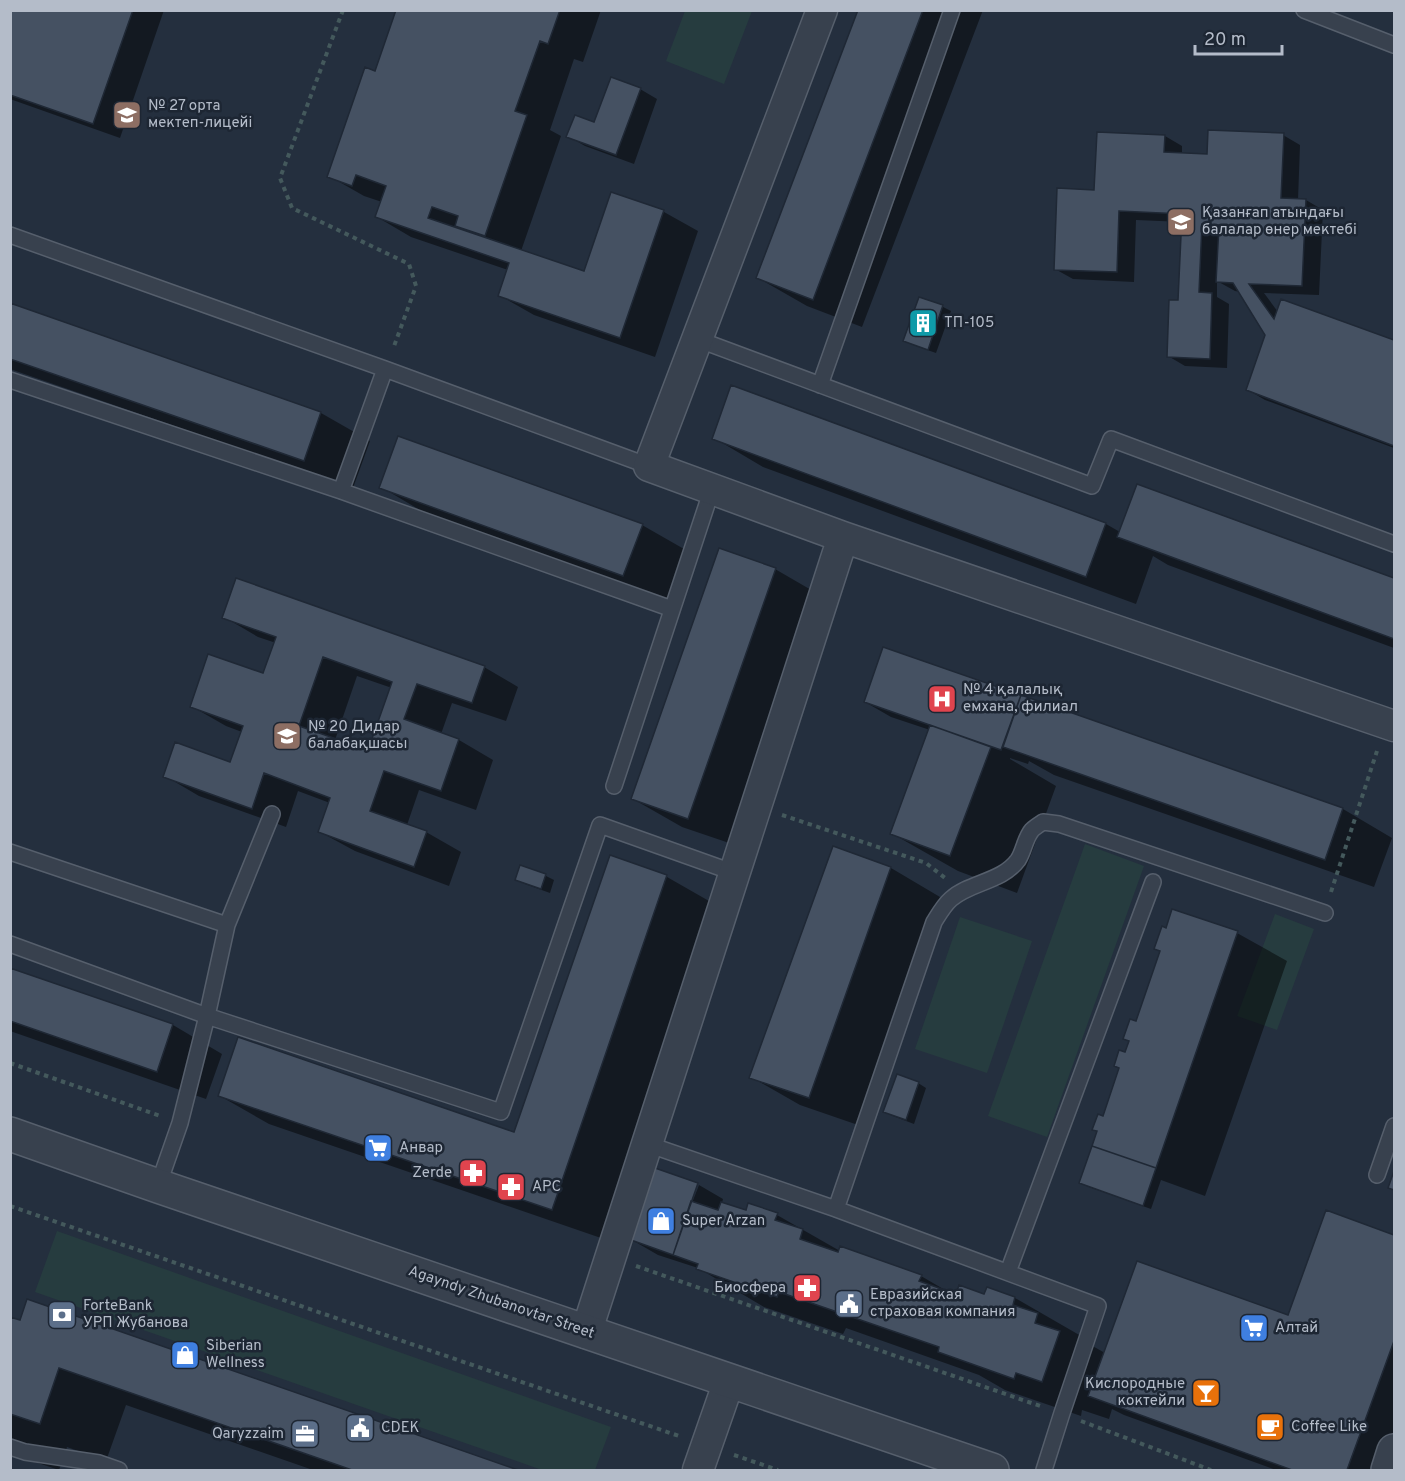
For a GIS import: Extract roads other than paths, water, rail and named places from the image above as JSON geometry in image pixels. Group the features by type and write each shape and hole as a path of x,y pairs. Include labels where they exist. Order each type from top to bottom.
{"street":[{"path":"822,10 649,466 843,537 1390,724"},
{"path":"586,1333 843,537"},
{"name":"Agayndy Zhubanovtar Street","path":"10,1134 586,1333 992,1470"},
{"path":"702,1458 729,1381"},
{"path":"1388,1470 1395,1451"}],"lane":[{"path":"820,384 952,10"},
{"path":"1304,10 1395,45"},
{"path":"10,235 649,466"},
{"path":"697,339 1092,486 1111,439 1395,544"},
{"path":"341,491 385,369"},
{"path":"10,380 341,491 672,609"},
{"path":"614,786 712,489"},
{"path":"158,1186 180,1123 227,925 272,814"},
{"path":"836,1209 934,922 951,899 961,892 990,880 1018,860 1032,830 1043,822 1059,824 1325,913"},
{"path":"10,944 207,1016 501,1112 600,825 735,873"},
{"path":"10,852 227,925"},
{"path":"1008,1272 1153,882"},
{"path":"1377,1175 1395,1126"},
{"path":"647,1144 836,1209 1098,1306 1044,1470"},
{"path":"10,1447 25,1452 99,1463 119,1470"}],"place":[{"name":"№ 27 орта мектеп-лицейі","path":"127,115"},
{"name":"Қазанғап атындағы балалар өнер мектебі","path":"1181,222"},
{"name":"ТП-105","path":"923,323"},
{"name":"№ 4 қалалық емхана, филиал","path":"942,699"},
{"name":"№ 20 Дидар балабақшасы","path":"287,736"},
{"name":"Анвар","path":"378,1148"},
{"name":"Zerde","path":"473,1173"},
{"name":"АРС","path":"511,1187"},
{"name":"Super Arzan","path":"661,1221"},
{"name":"Биосфера","path":"807,1288"},
{"name":"Евразийская страховая компания","path":"849,1304"},
{"name":"ForteBank УРП Жубанова","path":"62,1315"},
{"name":"Алтай","path":"1254,1328"},
{"name":"Siberian Wellness","path":"185,1355"},
{"name":"Кислородные коктейли","path":"1206,1393"},
{"name":"Coffee Like","path":"1270,1427"},
{"name":"CDEK","path":"360,1428"},
{"name":"Qaryzzaim","path":"305,1434"}]}
